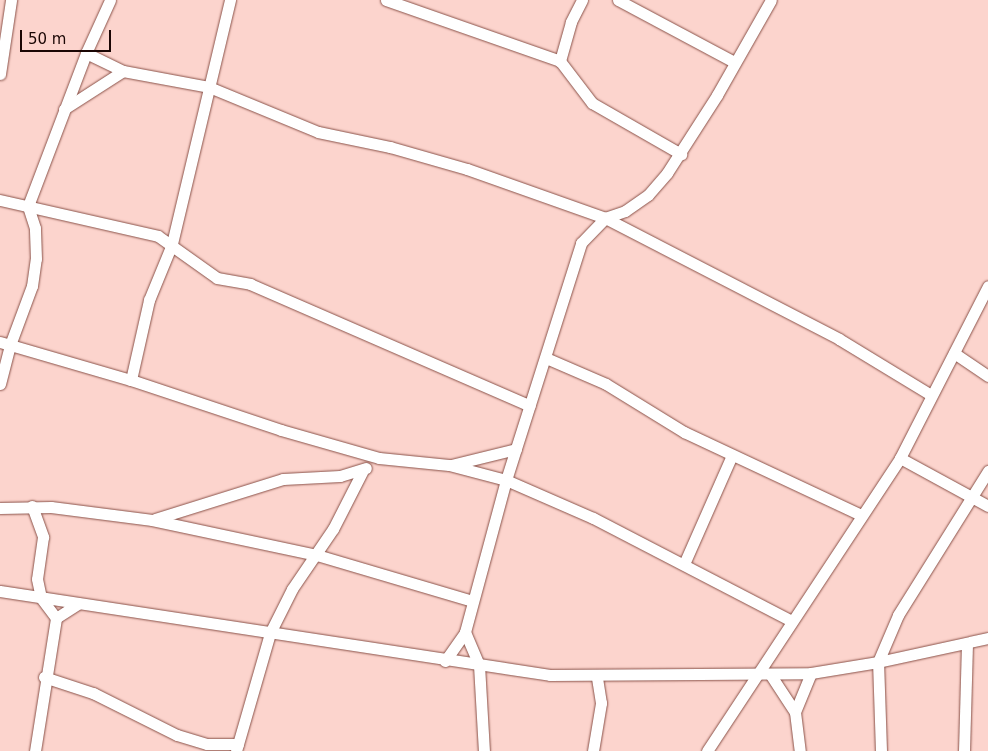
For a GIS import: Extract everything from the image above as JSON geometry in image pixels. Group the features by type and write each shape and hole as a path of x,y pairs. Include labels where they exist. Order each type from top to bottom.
{"street":[{"path":"0,74 11,0"},
{"path":"0,384 5,343 27,307 36,259 35,228 28,206 86,53 110,0"},
{"path":"131,380 149,300 172,244 174,226 230,0"},
{"path":"386,0 560,61 592,103 680,154"},
{"path":"560,61 571,22 582,0"},
{"path":"618,0 734,62"},
{"path":"445,661 465,632 506,480 581,243 605,218 625,212 648,195 680,154 767,2"},
{"path":"86,53 123,71 209,87 318,132 390,147 458,166 605,218 839,339 931,395"},
{"path":"64,109 123,71"},
{"path":"0,200 158,236 218,278 250,284 530,406"},
{"path":"158,236 174,226"},
{"path":"707,751 860,515 900,458 988,286"},
{"path":"5,343 131,380 281,430 379,458 449,465 506,480 593,518 792,621"},
{"path":"954,354 988,376"},
{"path":"546,358 606,384 684,432 860,515"},
{"path":"449,465 516,449"},
{"path":"684,564 732,454"},
{"path":"152,520 283,479 340,476 363,470 379,458"},
{"path":"900,458 988,506"},
{"path":"44,677 93,693 177,735 207,744 237,747 270,633 292,588 317,555 363,470"},
{"path":"881,751 878,662 898,615 988,471"},
{"path":"0,499 6,507 32,506 152,520 317,555 472,601"},
{"path":"32,506 43,537 37,579 41,598 56,618"},
{"path":"0,591 445,661 550,675 597,677 811,673 878,662 988,638"},
{"path":"35,751 44,677 56,618 79,603"},
{"path":"465,632 479,665 484,751"},
{"path":"964,751 967,643"},
{"path":"795,712 811,673"},
{"path":"770,674 795,712 800,751"},
{"path":"593,751 600,703 597,677"}]}
